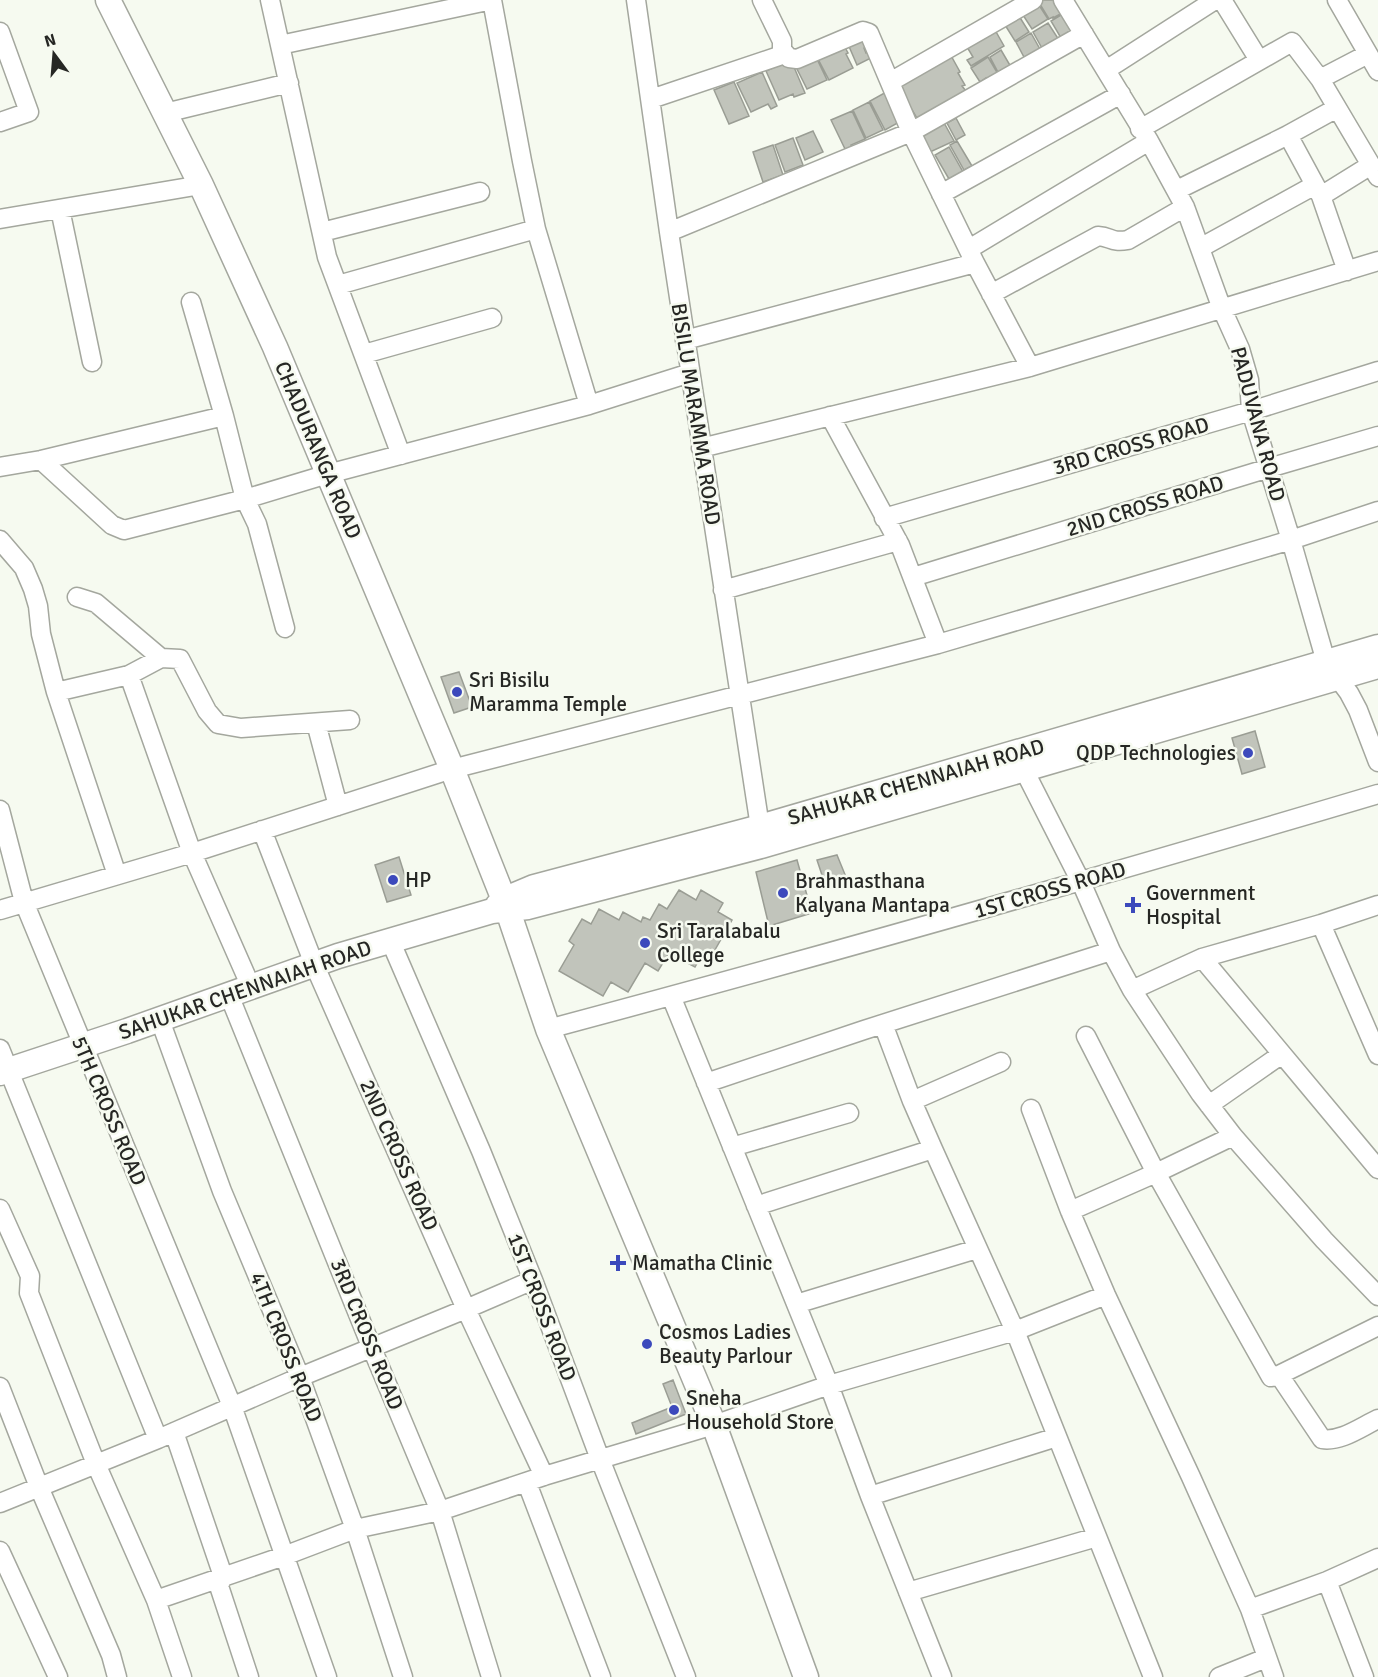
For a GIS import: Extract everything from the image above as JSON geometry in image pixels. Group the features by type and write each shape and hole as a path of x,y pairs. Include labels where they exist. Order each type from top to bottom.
{"street":[{"name":"CHADURANGA ROAD","path":"108,0 201,185 275,346 452,769 501,907 548,1029 714,1425 806,1677"},
{"path":"270,0 327,257 401,455"},
{"path":"280,45 492,0 536,229 589,405"},
{"name":"BISILU MARAMMA ROAD","path":"636,0 701,448 760,827"},
{"path":"651,99 779,56 782,41 762,0"},
{"path":"890,82 1033,0"},
{"name":"PADUVANA ROAD","path":"1063,0 1121,94 1185,207 1222,309 1240,349 1249,380 1251,411 1332,670 1358,710 1378,762"},
{"path":"1106,70 1215,0"},
{"path":"1222,0 1258,60"},
{"path":"1337,0 1378,71"},
{"path":"782,50 789,58 797,59 863,31 869,33 911,132 991,294 1030,367"},
{"path":"0,32 29,112 0,122"},
{"path":"669,232 911,132 1084,34"},
{"path":"685,340 972,256 1144,135 1258,60 1292,42 1320,79 1374,171 1318,190 1200,248"},
{"path":"1320,79 1368,54"},
{"path":"165,113 289,83"},
{"path":"941,194 1121,94"},
{"path":"1177,190 1337,108"},
{"path":"1288,135 1318,190 1347,271"},
{"path":"0,219 201,185"},
{"path":"322,232 480,192"},
{"path":"991,294 1098,236 1105,236 1117,242 1128,240 1185,207"},
{"path":"60,209 92,362"},
{"path":"338,285 536,229"},
{"path":"701,448 1030,367 1378,261"},
{"path":"191,302 246,499 257,524 285,628"},
{"path":"364,354 492,318"},
{"name":"3RD CROSS ROAD","path":"884,518 1251,411 1378,371"},
{"path":"41,460 112,525 124,530 589,405 690,373"},
{"path":"0,467 41,460 224,416"},
{"path":"830,416 898,542 938,644"},
{"name":"2ND CROSS ROAD","path":"913,577 1378,436"},
{"path":"0,910 192,853 452,769 938,644 1291,540 1378,511"},
{"path":"0,540 24,568 33,589 38,606 41,634 56,692 117,875"},
{"path":"723,590 898,542"},
{"path":"77,597 96,603 161,658"},
{"name":"SAHUKAR CHENNAIAH ROAD","path":"2,1064 82,1046 314,964 501,907 534,887 1019,761 1332,670 1378,647"},
{"path":"56,692 129,675 161,658 180,659 207,711 218,724 241,728 350,720"},
{"name":"SAHUKAR CHENNAIAH ROAD","path":"1332,670 1378,666"},
{"name":"3RD CROSS ROAD","path":"129,675 240,991 371,1346 440,1511 491,1677"},
{"path":"316,723 338,806"},
{"path":"1019,761 1081,882 1111,951 1132,990 1209,1105 1233,1136 1324,1240 1378,1296"},
{"name":"SAHUKAR CHENNAIAH ROAD","path":"501,907 528,907 760,846 1019,761"},
{"name":"1ST CROSS ROAD","path":"548,1029 1081,882 1378,794"},
{"name":"5TH CROSS ROAD","path":"0,810 24,902 232,1406 327,1677"},
{"name":"2ND CROSS ROAD","path":"262,830 314,964 466,1309 544,1476"},
{"path":"1132,990 1202,958 1378,905"},
{"path":"1321,924 1378,1055"},
{"name":"1ST CROSS ROAD","path":"390,940 481,1151 686,1677"},
{"path":"706,1083 1111,951"},
{"path":"1202,958 1378,1169"},
{"path":"671,996 829,1386 942,1677"},
{"name":"4TH CROSS ROAD","path":"160,1020 222,1191 300,1377 356,1529 403,1677"},
{"path":"883,1024 912,1101 1015,1331 1153,1677"},
{"path":"1086,1036 1156,1173 1271,1377 1378,1326"},
{"path":"1209,1105 1282,1054"},
{"path":"912,1101 1001,1062"},
{"path":"2,1064 166,1436 223,1576 219,1586 249,1677"},
{"path":"1031,1109 1070,1211 1106,1295 1250,1609 1274,1677"},
{"path":"732,1147 849,1113"},
{"path":"1070,1211 1233,1136"},
{"path":"756,1206 933,1149"},
{"path":"0,1209 30,1276 29,1293 96,1464 156,1600 182,1677"},
{"path":"796,1304 977,1249"},
{"path":"0,1503 166,1436 371,1346 532,1280"},
{"path":"156,1600 356,1529 440,1511 544,1476 714,1425 829,1386 1015,1331 1106,1295"},
{"path":"1279,1375 1322,1439 1330,1440 1340,1437 1378,1419"},
{"path":"0,1387 39,1487 111,1655 117,1677"},
{"path":"870,1496 1058,1437"},
{"path":"527,1483 601,1677"},
{"path":"908,1593 1097,1537"},
{"path":"0,1551 58,1677"},
{"path":"1250,1609 1327,1581 1378,1558"},
{"path":"1327,1581 1364,1677"},
{"path":"1219,1677 1266,1658"}],"building":[{"path":"1039,0 1060,0 1066,11 1049,19"},
{"path":"1037,2 1048,19 1032,29 1021,12"},
{"path":"1066,12 1077,29 1061,38 1051,21"},
{"path":"1019,16 1029,32 1015,41 1005,25"},
{"path":"1048,23 1059,40 1043,50 1033,32"},
{"path":"995,30 1004,46 971,66 967,60 973,57 967,47"},
{"path":"1031,33 1041,51 1025,59 1016,42"},
{"path":"861,37 866,53 870,51 873,57 857,65 848,44"},
{"path":"843,44 853,68 829,80 817,57"},
{"path":"1001,50 1011,67 999,74 990,57"},
{"path":"949,52 960,72 958,73 965,85 962,86 966,91 918,120 896,83"},
{"path":"816,57 827,80 807,89 796,67"},
{"path":"988,57 998,74 987,81 986,78 980,82 971,68"},
{"path":"791,60 805,93 794,97 793,94 779,100 766,71"},
{"path":"762,72 777,106 771,109 768,104 751,112 737,83"},
{"path":"734,82 749,116 729,124 714,90"},
{"path":"888,91 903,120 885,130 870,101"},
{"path":"869,102 883,130 866,138 853,110"},
{"path":"852,111 865,139 851,145 853,148 846,151 831,120"},
{"path":"956,118 965,135 956,140 947,123"},
{"path":"943,121 954,141 930,152 920,133"},
{"path":"813,131 823,152 805,160 796,138"},
{"path":"793,138 803,165 785,172 775,145"},
{"path":"957,141 972,166 964,170 950,145"},
{"path":"773,145 783,175 763,182 753,152"},
{"path":"949,147 963,172 949,179 935,155"},
{"name":"Sri Bisilu Maramma Temple","path":"459,672 472,707 454,713 441,677"},
{"name":"QDP Technologies","path":"1255,731 1265,767 1242,774 1232,738"},
{"path":"837,855 846,877 825,884 817,860"},
{"name":"HP","path":"399,857 411,895 387,902 375,865"},
{"name":"Brahmasthana Kalyana Mantapa","path":"797,860 812,913 769,926 756,872"},
{"name":"Sri Taralabalu College","path":"679,890 696,900 701,890 723,903 718,912 732,920 712,955 704,951 695,967 669,953 658,971 645,963 628,992 611,982 603,996 559,971 574,945 569,941 582,919 591,924 599,909 619,920 623,912 641,922 643,917 650,920 659,904 667,909"},
{"name":"Sneha Household Store","path":"673,1380 686,1414 636,1434 632,1423 672,1407 663,1384"}],"place":[{"name":"Sri Bisilu Maramma Temple","path":"457,692"},
{"name":"QDP Technologies","path":"1248,753"},
{"name":"HP","path":"393,880"},
{"name":"Brahmasthana Kalyana Mantapa","path":"783,893"},
{"name":"Government Hospital","path":"1133,905"},
{"name":"Sri Taralabalu College","path":"645,943"},
{"name":"Mamatha Clinic","path":"618,1263"},
{"name":"Cosmos Ladies Beauty Parlour","path":"647,1344"},
{"name":"Sneha Household Store","path":"674,1410"}]}
